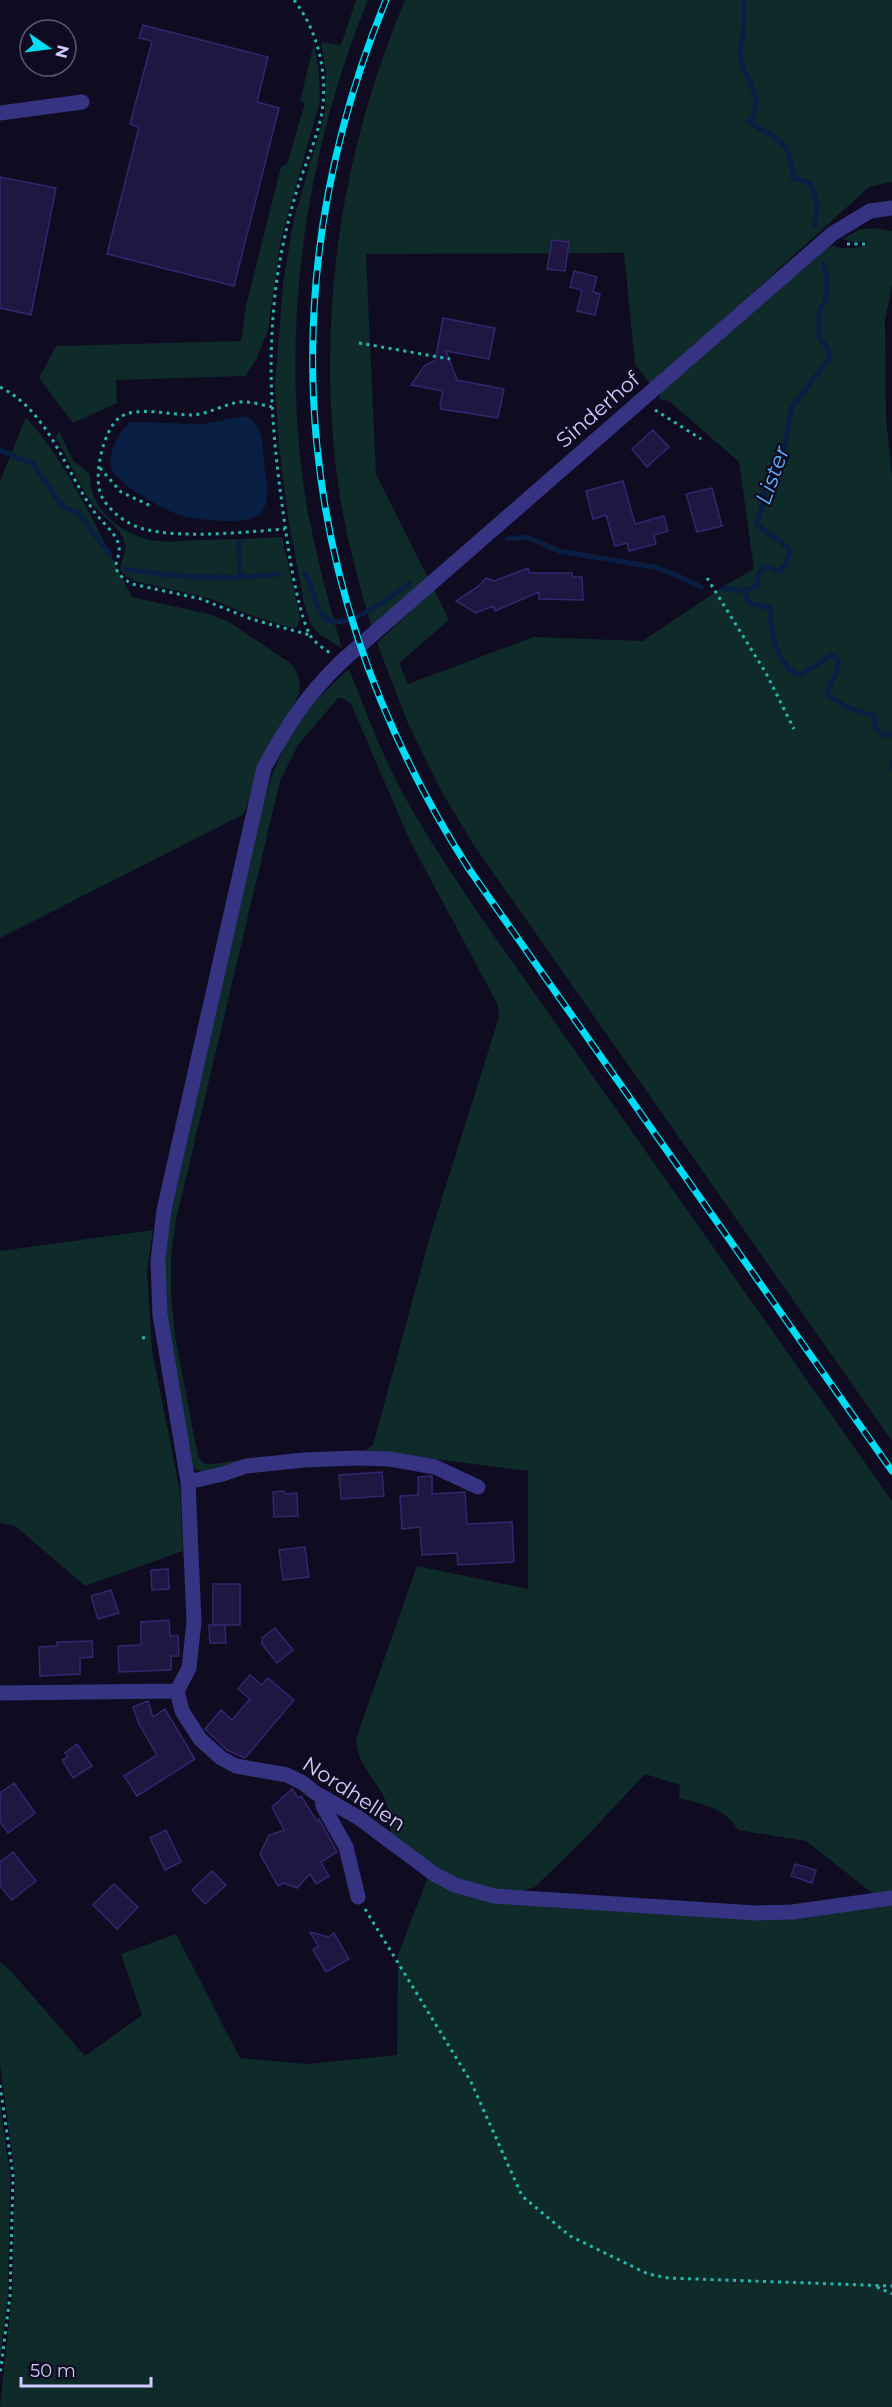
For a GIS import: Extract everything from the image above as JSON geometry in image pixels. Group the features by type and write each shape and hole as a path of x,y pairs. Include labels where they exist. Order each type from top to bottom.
{"street":[{"path":"0,113 82,102"},
{"name":"Sinderhof","path":"188,1482 160,1315 158,1260 164,1210 264,768 291,719 316,687 342,661 832,234 870,211 892,208"},
{"path":"0,1693 177,1691 189,1668 194,1622 188,1482 224,1474 246,1466 304,1460 357,1458 390,1459 435,1467 478,1487"},
{"name":"Nordhellen","path":"177,1691 182,1711 200,1739 221,1758 236,1766 287,1775 303,1783 322,1797 359,1818 434,1874 455,1885 494,1896 756,1913 792,1912 892,1898"},
{"path":"322,1797 323,1806 346,1847 358,1897"}],"path":[{"path":"294,0 310,24 317,44 324,91 322,112 315,138 286,231 274,305 270,358 275,461 290,560 310,635 321,647 342,661"},
{"path":"359,343 450,359"},
{"path":"0,387 26,405 42,425 94,511 116,538 119,553 115,567 116,572 122,578 132,584 214,603 251,619 310,635"},
{"path":"643,398 663,416 701,439"},
{"path":"272,407 241,402 193,415 132,412 120,417 111,426 103,444 98,485 102,497 113,511 142,529 194,533 285,528"},
{"path":"99,467 121,492 151,506"},
{"path":"707,578 766,673 794,729"},
{"path":"358,1897 471,2082 522,2196 570,2236 648,2274 668,2278 892,2286"},
{"path":"0,2085 13,2175 10,2296 0,2375"},
{"path":"876,2287 892,2294"}],"green space":[{"path":"356,0 368,0 327,122 313,185 303,249 297,314 296,378 299,443 307,507 314,543 342,648 319,634 311,625 304,603 289,523 279,446 275,386 283,283 294,218 325,114 326,72 321,42 341,45"},
{"path":"405,0 892,0 892,182 869,187 651,385 635,364 624,253 366,254 376,474 428,578 371,626 348,538 338,484 332,422 330,360 332,299 349,177 364,118"},
{"path":"314,43 319,73 320,101 281,239 268,330 256,360 245,376 116,380 117,403 73,423 39,378 56,346 241,341 246,306 281,167 287,164 305,103 300,101"},
{"path":"874,228 892,231 892,284 885,321 886,418 892,476 892,1441 473,844 440,789 407,721 377,643 434,589 449,620 399,663 408,684 533,637 643,641 724,586 754,569 739,462 669,401 660,399 660,389 827,246 848,248 868,245 867,241 855,243 842,239 859,230"},
{"path":"26,417 71,481 132,597 209,614 229,622 290,663 298,676 300,689 270,744 244,814 0,938 0,481"},
{"path":"59,431 73,460 90,474 95,499 102,510 110,520 132,534 168,542 282,537 300,618 297,627 292,628 244,613 211,599 134,581 123,574 120,568 125,548 122,536 86,494 56,437"},
{"path":"349,669 400,788 478,913 892,1501 892,1894 876,1896 806,1841 738,1830 720,1812 679,1798 680,1785 645,1774 535,1887 522,1892 460,1882 391,1838 386,1802 363,1763 356,1739 417,1566 528,1589 528,1471 365,1450 373,1445 430,1236 499,1017 498,1005 409,839 351,704 343,698 338,698 298,745 280,781 176,1220 171,1258 171,1296 175,1336 198,1457 205,1464 214,1464 268,1456 216,1471 197,1469 190,1465 165,1306 165,1263 170,1218 263,801 286,744 296,728 319,698"},
{"path":"153,1230 147,1270 152,1350 180,1491 183,1551 85,1586 15,1526 0,1523 0,1251"},
{"path":"429,1874 462,1893 748,1917 892,1905 892,2407 0,2407 12,2296 15,2175 0,2065 0,1962 9,1969 85,2056 142,2015 121,1954 176,1934 240,2058 307,2064 397,2055 398,1955"},
{"path":"0,2102 10,2174 8,2296 0,2360"}],"water":[{"path":"245,416 256,425 261,436 267,483 264,508 255,517 245,520 220,521 177,514 150,501 129,487 120,480 111,467 113,448 118,437 130,422 202,424"}],"building":[{"path":"143,25 268,57 257,102 279,108 234,286 107,254 139,127 130,124 152,41 139,38"},
{"path":"0,177 56,188 31,315 0,308"},
{"path":"552,240 569,242 565,271 547,269"},
{"path":"574,271 597,277 593,292 600,294 595,315 577,311 582,290 570,287"},
{"path":"443,318 495,328 489,359 446,351 457,380 504,389 498,418 441,409 443,391 411,385 425,365 435,361"},
{"path":"653,430 669,447 647,467 632,449"},
{"path":"623,481 635,524 664,516 668,531 654,535 656,544 629,551 627,543 615,546 606,515 593,519 586,491"},
{"path":"712,488 722,526 697,532 686,494"},
{"path":"528,568 529,573 572,573 572,577 582,577 583,600 539,599 539,592 495,611 493,606 476,613 456,601 479,586 486,578 494,581"},
{"path":"382,1472 384,1496 341,1499 339,1475"},
{"path":"432,1476 432,1494 465,1492 467,1524 512,1522 514,1562 458,1565 457,1553 422,1555 420,1527 402,1529 400,1496 418,1495 418,1477"},
{"path":"283,1491 286,1494 297,1493 298,1516 274,1517 273,1492"},
{"path":"305,1547 309,1577 283,1580 279,1550"},
{"path":"168,1569 169,1589 152,1590 151,1570"},
{"path":"213,1584 240,1584 240,1625 213,1625"},
{"path":"111,1590 119,1613 98,1619 91,1596"},
{"path":"169,1620 170,1636 178,1636 179,1656 171,1656 171,1670 119,1672 118,1646 141,1645 141,1622"},
{"path":"209,1625 225,1625 226,1643 210,1643"},
{"path":"275,1628 293,1650 277,1663 262,1644 262,1638"},
{"path":"92,1641 93,1657 80,1658 80,1674 40,1676 39,1647 57,1646 57,1642"},
{"path":"250,1675 262,1685 268,1678 294,1700 245,1758 227,1750 205,1729 221,1710 232,1720 250,1699 238,1689"},
{"path":"148,1701 153,1717 165,1709 195,1759 137,1796 124,1776 157,1755 139,1724 133,1707"},
{"path":"77,1744 92,1766 73,1778 62,1760 68,1757 65,1753"},
{"path":"14,1783 35,1813 8,1833 0,1822 0,1793"},
{"path":"292,1789 298,1798 301,1796 317,1821 319,1819 337,1852 321,1862 329,1876 316,1884 310,1874 297,1888 284,1883 278,1886 260,1854 269,1835 284,1830 272,1807"},
{"path":"166,1830 181,1862 165,1870 150,1838"},
{"path":"13,1852 36,1881 12,1900 0,1886 0,1862"},
{"path":"795,1864 816,1870 812,1883 791,1876"},
{"path":"212,1871 226,1885 205,1904 192,1890"},
{"path":"114,1884 138,1907 117,1929 93,1905"},
{"path":"310,1932 328,1937 334,1933 349,1959 326,1972 313,1950 318,1946"}],"waterway":[{"name":"Lister","path":"744,0 741,62 755,95 756,103 749,122 782,142 790,156 793,178 810,183 817,204 815,225"},
{"name":"Lister","path":"823,263 827,278 826,299 819,313 819,336 828,350 829,359 792,407 782,461 765,485 763,504 756,523 790,550 786,564 779,572 769,567 763,568 759,573 757,586 744,591 749,603 770,608 776,647 780,657 792,672 800,675 831,655 838,660 838,665 827,695 846,707 874,716 876,729 885,735 892,734"},
{"path":"0,450 33,464 63,507 78,513 110,554"},
{"path":"508,539 527,537 559,551 654,567 701,587"},
{"path":"239,542 240,573 245,577"},
{"path":"126,569 202,577 279,574"},
{"path":"305,574 320,612 331,621 342,621 366,612 409,584"},
{"path":"724,588 744,591"},
{"name":"Lister","path":"892,762 892,767"}],"railway":[{"path":"386,0 347,112 323,224 313,335 317,445 335,554 366,661 411,766 469,869 892,1471"}]}
